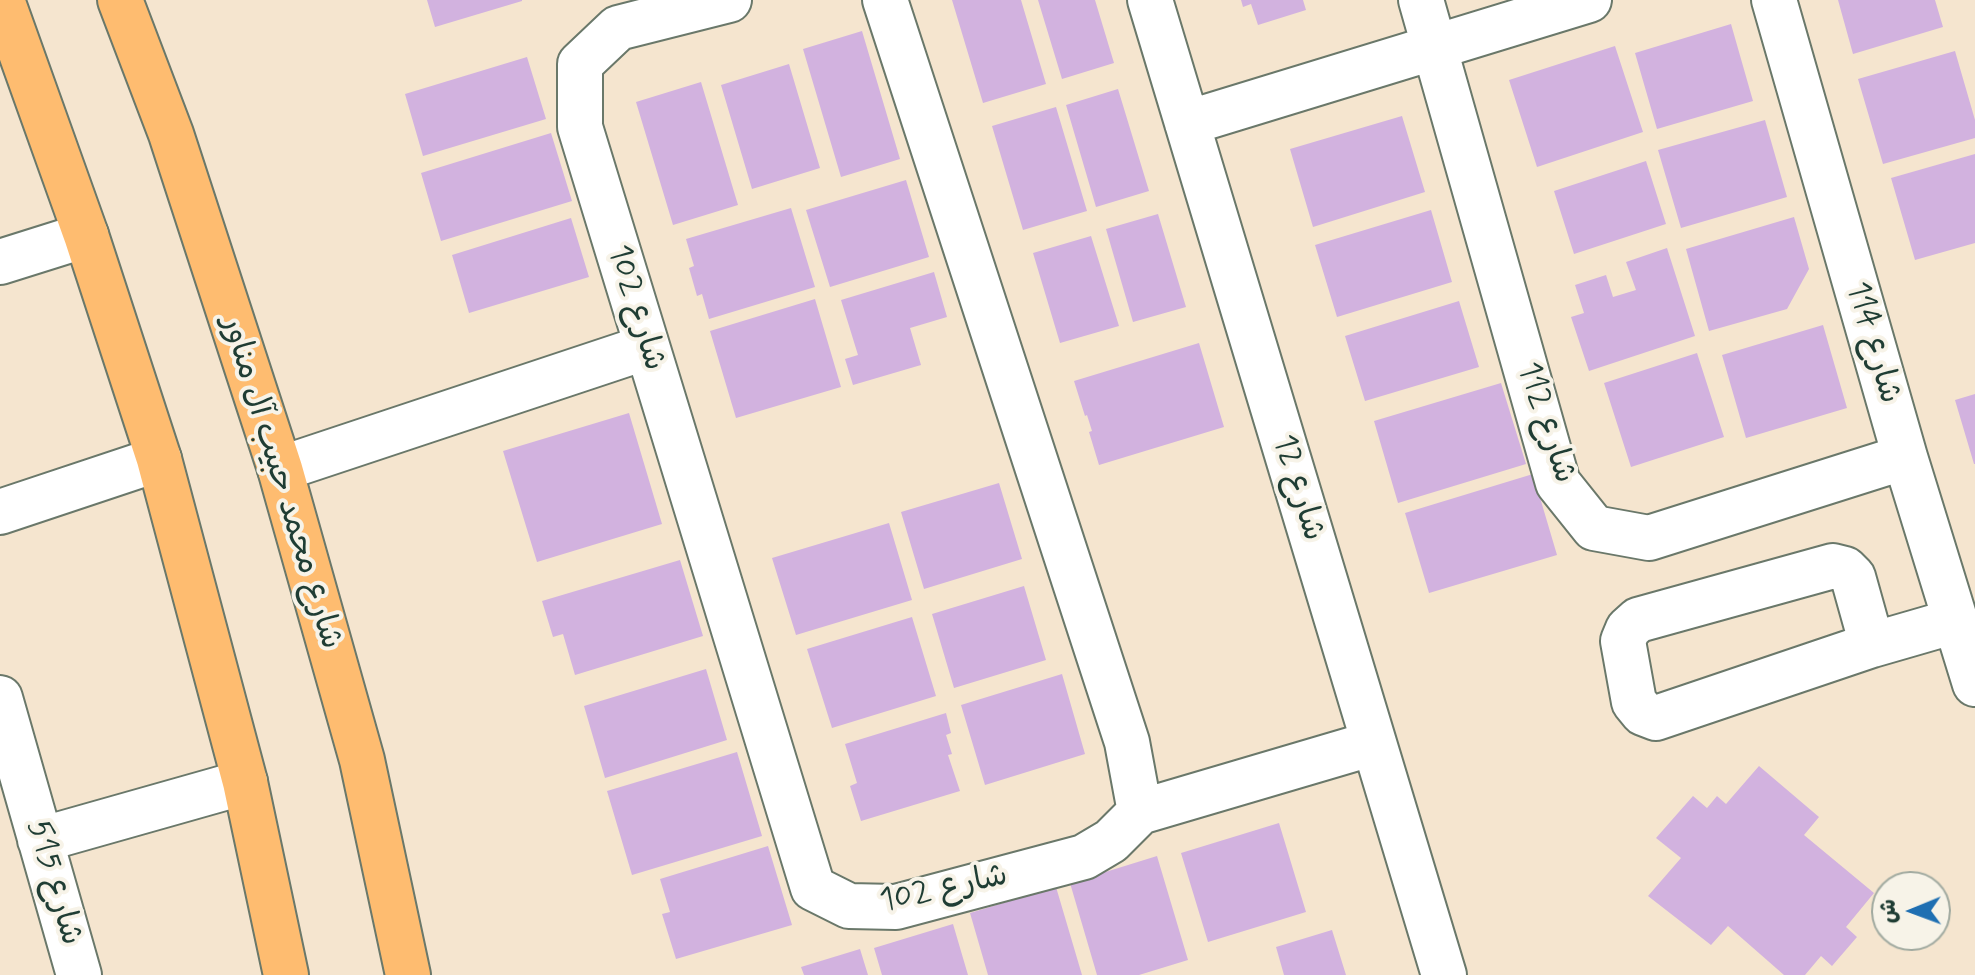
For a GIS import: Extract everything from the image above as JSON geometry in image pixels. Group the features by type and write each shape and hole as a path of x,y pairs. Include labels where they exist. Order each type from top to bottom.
{"main road":[{"path":"2,0 86,235 159,459 245,782 286,975"},
{"name":"شارع محمد حبيب آل مناور","path":"120,0 171,134 280,469 362,760 408,975"}],"street":[{"name":"شارع 102","path":"729,0 618,28 580,64 580,127 813,888 849,906 896,907 1084,857 1111,841 1140,812"},
{"path":"885,0 1127,742 1140,812 1374,743"},
{"name":"شارع 12","path":"1150,0 1444,975"},
{"name":"شارع 112","path":"1421,0 1558,483 1594,528 1649,538 1905,457"},
{"path":"1187,123 1589,0"},
{"name":"شارع 114","path":"1774,0 1905,457 1975,684"},
{"path":"0,262 86,235"},
{"path":"280,469 647,347"},
{"path":"0,512 159,459"},
{"path":"1872,645 1853,577 1845,569 1833,566 1638,620 1628,629 1623,641 1634,702 1643,713 1656,718 1872,645 1955,621"},
{"name":"شارع 515","path":"0,698 79,975"},
{"path":"40,840 245,782"}],"building":[{"path":"427,0 522,0 522,1 435,27"},
{"path":"952,0 1021,0 1046,84 983,103"},
{"path":"1038,0 1095,0 1114,63 1062,79"},
{"path":"1241,0 1303,0 1306,10 1258,25 1251,4 1243,7"},
{"path":"1838,0 1935,0 1943,27 1853,54"},
{"path":"1731,24 1753,101 1657,129 1635,53"},
{"path":"862,31 900,159 841,177 803,49"},
{"path":"1615,46 1643,132 1537,167 1509,80"},
{"path":"1955,51 1975,120 1975,138 1883,164 1858,79"},
{"path":"527,57 546,119 423,156 405,94"},
{"path":"789,64 820,168 752,189 721,85"},
{"path":"701,82 738,205 673,225 636,102"},
{"path":"1118,89 1149,191 1096,207 1066,105"},
{"path":"1056,107 1087,211 1023,230 992,126"},
{"path":"1402,116 1425,192 1313,227 1290,149"},
{"path":"1765,120 1787,197 1681,228 1658,150"},
{"path":"551,133 572,201 441,241 421,173"},
{"path":"1975,154 1975,243 1915,260 1891,178"},
{"path":"1646,161 1666,224 1574,254 1554,191"},
{"path":"906,180 929,257 830,287 806,210"},
{"path":"791,208 815,287 709,319 702,294 697,296 689,268 694,266 686,239"},
{"path":"1431,210 1452,282 1337,317 1315,245"},
{"path":"1158,214 1186,307 1133,322 1106,229"},
{"path":"1794,217 1809,269 1787,309 1709,331 1686,249"},
{"path":"571,218 589,277 469,313 452,255"},
{"path":"1091,236 1119,326 1060,343 1033,253"},
{"path":"1667,248 1695,336 1589,371 1571,317 1584,313 1575,285 1606,275 1613,297 1636,290 1626,262"},
{"path":"934,272 947,317 910,328 921,365 853,385 845,359 858,355 841,300"},
{"path":"815,299 841,387 736,418 710,331"},
{"path":"1459,301 1479,367 1365,401 1345,336"},
{"path":"1823,325 1847,408 1746,438 1722,355"},
{"path":"1199,343 1224,427 1099,465 1089,432 1092,431 1074,381"},
{"path":"1697,353 1724,437 1631,467 1604,383"},
{"path":"1501,383 1526,464 1398,503 1374,421"},
{"path":"1975,394 1975,464 1974,464 1955,400"},
{"path":"629,413 662,524 537,562 503,451"},
{"path":"1533,474 1557,555 1429,593 1405,513"},
{"path":"999,483 1022,559 924,589 901,512"},
{"path":"889,523 912,600 796,635 772,558"},
{"path":"680,560 703,636 575,675 563,634 553,637 542,601"},
{"path":"1024,586 1046,660 954,688 932,614"},
{"path":"912,617 936,696 832,728 807,649"},
{"path":"706,669 727,740 605,778 584,706"},
{"path":"1062,674 1085,754 985,785 961,705"},
{"path":"946,713 951,733 946,735 952,754 948,755 960,791 861,821 850,786 857,783 845,744"},
{"path":"737,752 762,836 632,875 607,791"},
{"path":"1759,766 1819,817 1804,835 1871,891 1871,897 1846,927 1857,937 1832,966 1821,956 1805,975 1784,975 1728,926 1711,945 1648,896 1681,858 1656,838 1693,796 1707,808 1717,796 1726,804"},
{"path":"1279,823 1306,912 1208,942 1181,853"},
{"path":"768,846 792,925 676,959 662,914 670,912 660,879"},
{"path":"1157,856 1188,960 1139,975 1097,975 1070,883"},
{"path":"1056,887 1082,975 988,975 970,913"},
{"path":"953,924 968,975 882,975 874,948"},
{"path":"1332,930 1346,975 1284,975 1276,947"},
{"path":"860,949 868,975 804,975 801,967"}]}
